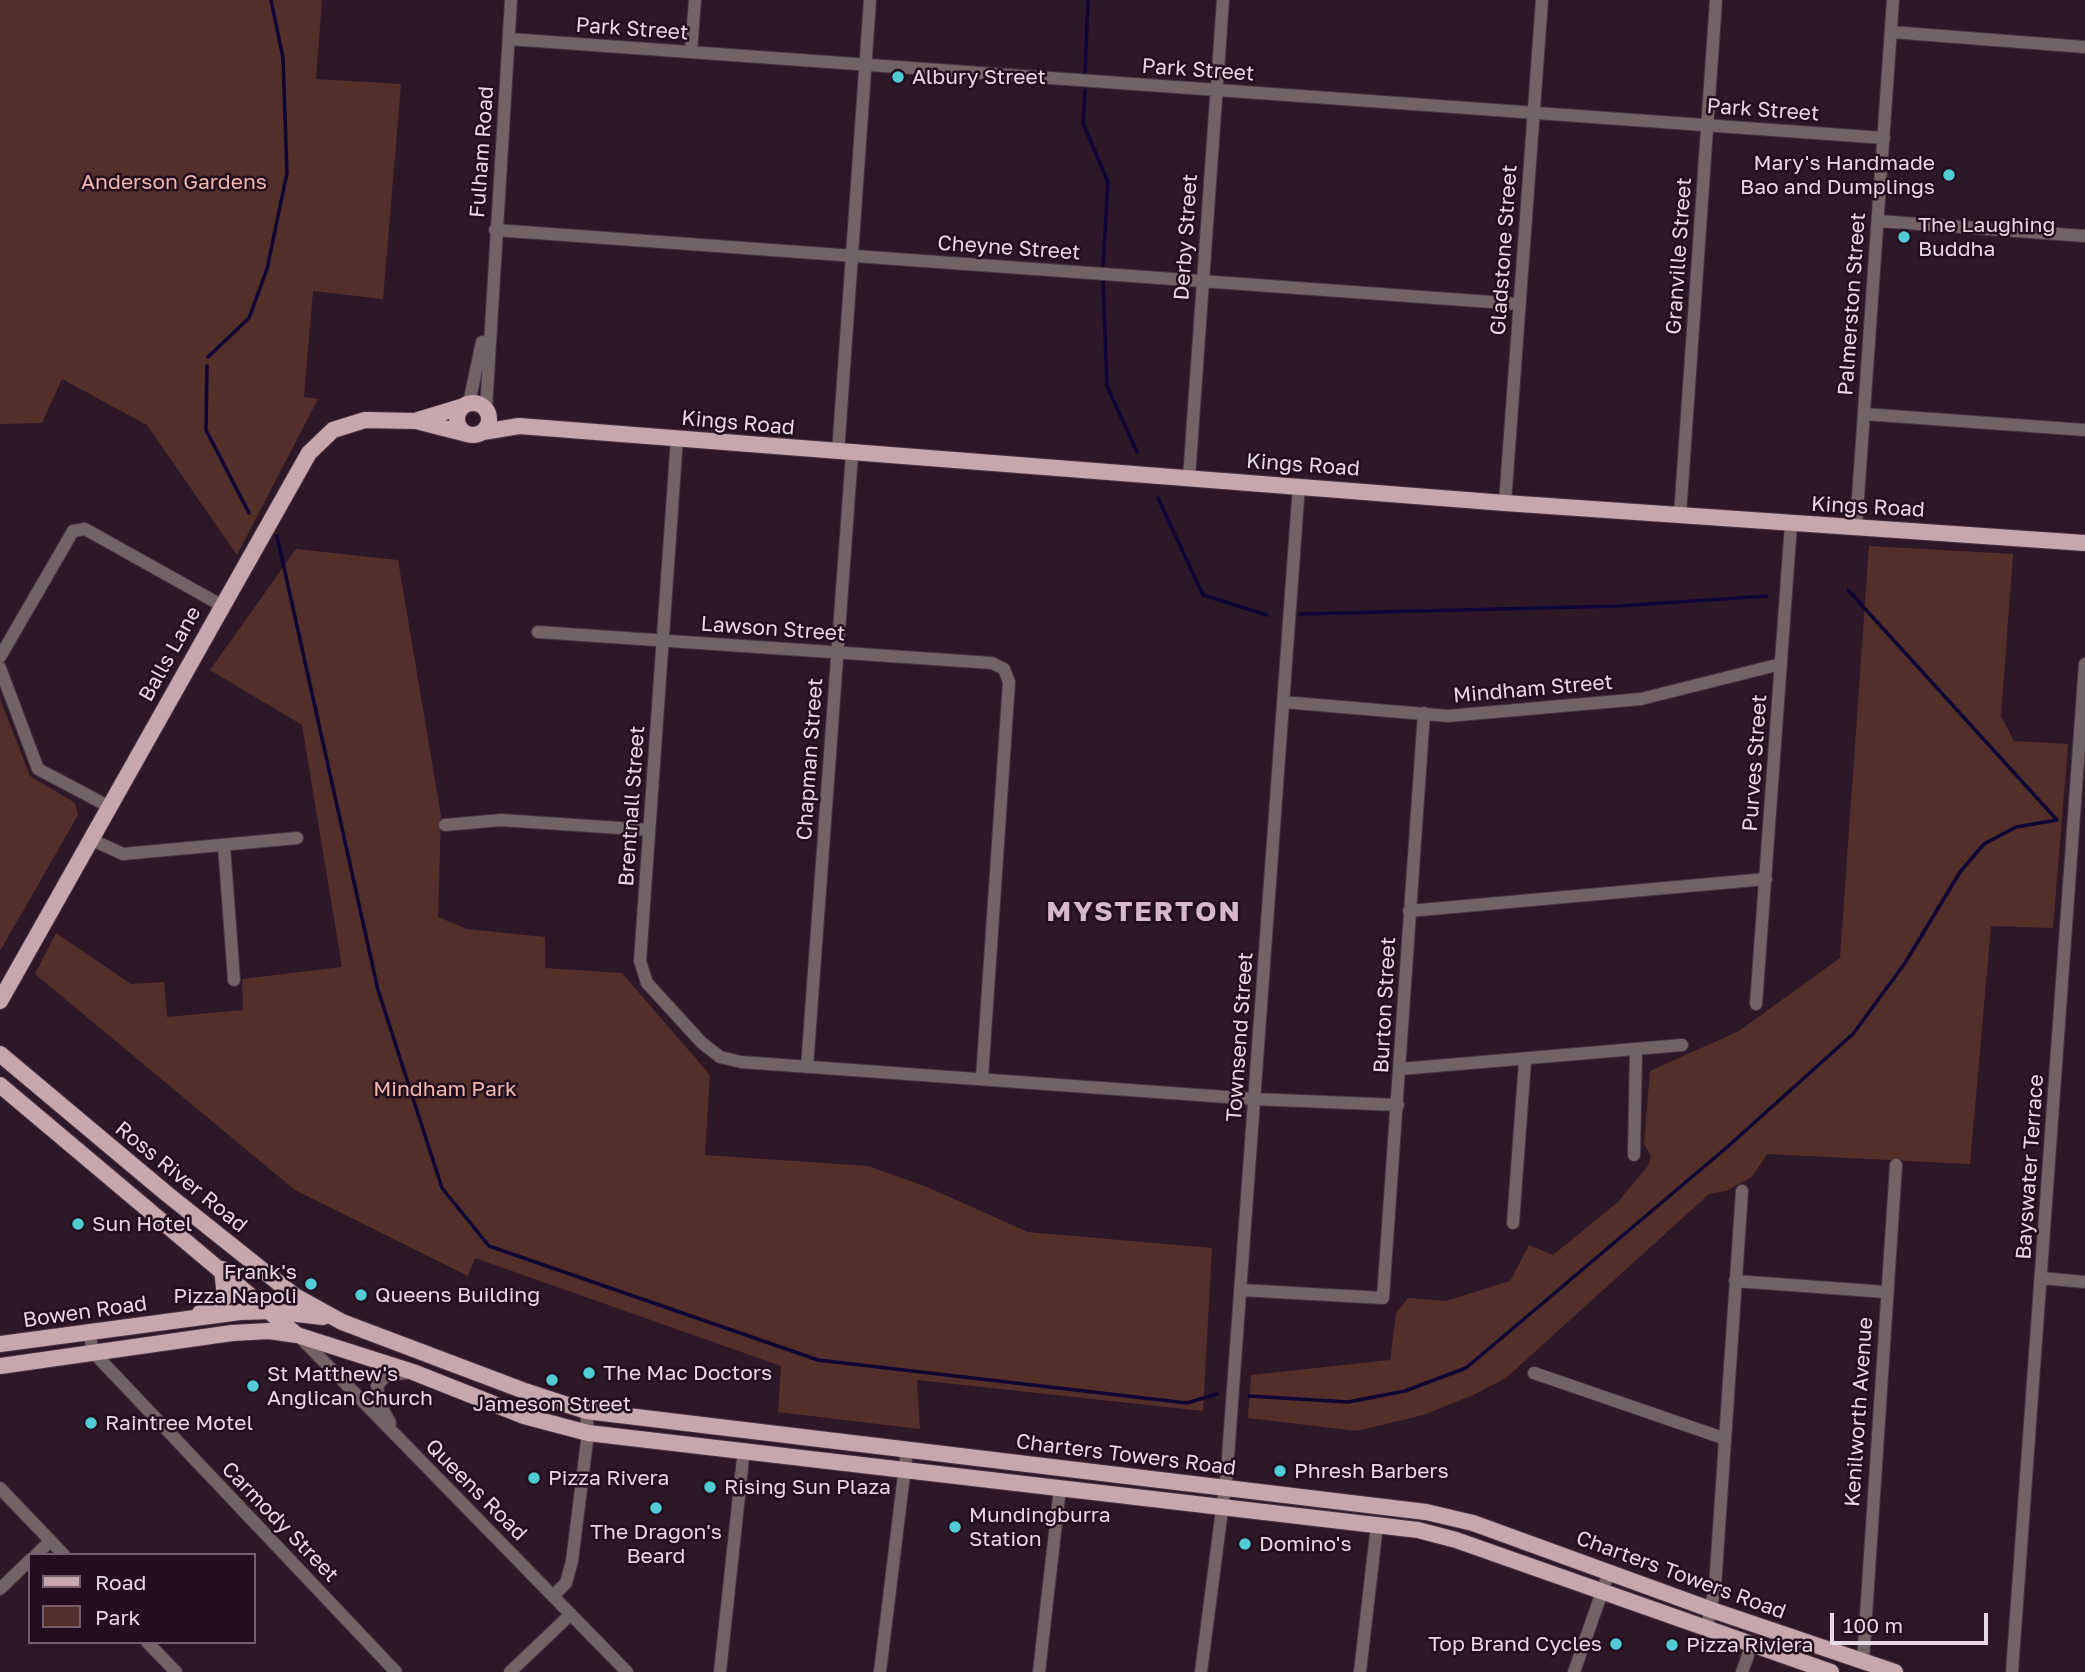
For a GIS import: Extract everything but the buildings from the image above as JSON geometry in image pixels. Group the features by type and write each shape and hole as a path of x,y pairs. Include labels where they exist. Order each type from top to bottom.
{"main road":[{"name":"Kings Road","path":"465,405 519,426"},
{"name":"Balls Lane","path":"416,421 465,405"},
{"path":"465,405 457,422 475,433 487,412"},
{"name":"Balls Lane","path":"0,1002 6,983 309,453 325,436 351,422 416,421 475,433"},
{"name":"Kings Road","path":"475,433 519,426 845,454 2085,543"},
{"name":"Ross River Road","path":"0,1054 286,1290 342,1322"},
{"name":"Ross River Road","path":"0,1085 298,1335"},
{"path":"188,1319 218,1304 225,1297 222,1269"},
{"name":"Bowen Road","path":"0,1344 188,1319 272,1311 342,1322"},
{"name":"Charters Towers Road","path":"342,1322 522,1390 586,1411 907,1450 1226,1479 1426,1512 1473,1524 1895,1672"},
{"name":"Bowen Road","path":"0,1366 232,1333 269,1331 298,1335"},
{"name":"Charters Towers Road","path":"298,1335 413,1372 524,1416 588,1433 744,1449 1418,1530 1457,1540 1831,1672"}],"street":[{"name":"Fulham Road","path":"487,412 490,308 512,0"},
{"path":"691,52 695,0"},
{"path":"845,454 852,256 870,0"},
{"name":"Derby Street","path":"1189,478 1223,0"},
{"name":"Gladstone Street","path":"1505,503 1542,0"},
{"name":"Granville Street","path":"1680,515 1716,0"},
{"name":"Palmerston Street","path":"1856,526 1893,0"},
{"path":"1891,32 2085,47"},
{"name":"Park Street","path":"509,39 1884,138"},
{"path":"1878,221 2085,236"},
{"name":"Cheyne Street","path":"495,230 1519,304"},
{"name":"Fulham Road","path":"465,405 490,308"},
{"path":"1864,414 2085,430"},
{"name":"Brentnall Street","path":"677,438 640,953 647,983 702,1043 720,1057 741,1062 1255,1099 1398,1105"},
{"name":"Chapman Street","path":"807,1067 837,653 845,454"},
{"name":"Townsend Street","path":"1201,1672 1226,1479 1299,485"},
{"name":"Purves Street","path":"1756,1004 1791,524"},
{"path":"0,657 73,530 85,529 221,605"},
{"name":"Lawson Street","path":"538,632 992,663 1004,669 1009,681 982,1078"},
{"name":"Mindham Street","path":"1283,702 1448,716 1641,699 1781,664"},
{"name":"Bayswater Terrace","path":"2012,1672 2085,664"},
{"path":"0,668 38,769 108,806"},
{"name":"Burton Street","path":"1241,1290 1383,1298 1424,713"},
{"path":"445,825 501,820 649,830"},
{"path":"90,839 123,854 297,838"},
{"path":"224,845 234,980"},
{"path":"1409,911 1766,879"},
{"path":"1400,1069 1525,1061 1682,1045"},
{"path":"1634,1156 1636,1051"},
{"path":"1513,1223 1525,1061"},
{"name":"Kenilworth Avenue","path":"1863,1661 1896,1165"},
{"path":"1707,1627 1712,1610 1742,1191"},
{"path":"2041,1278 2085,1282"},
{"path":"1735,1281 1886,1292"},
{"path":"89,1332 93,1352"},
{"name":"Queens Road","path":"298,1335 627,1672"},
{"name":"Carmody Street","path":"93,1352 396,1672"},
{"path":"401,1442 380,1404 376,1390 378,1382 386,1376 413,1372"},
{"path":"1534,1373 1723,1438"},
{"path":"554,1595 566,1583 572,1561 588,1433 586,1411"},
{"path":"720,1672 744,1449"},
{"path":"880,1672 907,1450"},
{"path":"0,1488 62,1553"},
{"path":"1039,1672 1060,1488"},
{"path":"1360,1672 1377,1525"},
{"path":"38,1553 50,1541"},
{"path":"0,1589 28,1562"},
{"path":"1574,1672 1609,1572"},
{"path":"510,1672 571,1614"},
{"path":"149,1644 176,1672"},
{"path":"1742,1672 1752,1644"}],"green space":[{"name":"Anderson Gardens","path":"0,0 322,0 316,79 401,84 383,299 313,291 304,397 318,399 237,555 147,425 62,379 42,423 0,424"},
{"path":"1869,546 2013,554 2001,716 2014,741 2068,744 2053,928 1991,926 1970,1164 1767,1154 1752,1177 1726,1191 1709,1194 1506,1378 1471,1396 1423,1415 1357,1431 1248,1418 1251,1375 1390,1360 1396,1313 1408,1298 1446,1301 1510,1281 1529,1245 1553,1255 1618,1202 1648,1166 1651,1157 1644,1143 1650,1071 1739,1031 1840,958"},
{"name":"Mindham Park","path":"296,549 398,560 441,816 438,917 467,929 545,937 545,968 622,973 710,1075 705,1155 868,1166 927,1187 1028,1232 1212,1248 1203,1411 917,1380 920,1429 778,1412 781,1366 475,1258 468,1276 295,1190 35,974 56,933 131,984 164,982 167,1017 243,1010 242,979 342,967 302,725 210,670"},
{"path":"0,699 30,776 75,803 78,815 0,951"}],"waterway":[{"path":"208,357 249,318 267,269 287,173 283,58 271,0"},
{"path":"1085,72 1088,0"},
{"path":"1085,90 1083,123 1108,182 1103,265"},
{"path":"1103,282 1107,386 1137,452"},
{"path":"207,366 206,430 249,513"},
{"path":"1158,498 1203,595 1267,615"},
{"path":"277,536 378,990 442,1188 489,1246 818,1360 1187,1403 1217,1394"},
{"path":"1848,590 2057,820"},
{"path":"1300,614 1619,606 1767,596"},
{"path":"1249,1396 1348,1402 1405,1391 1466,1368 1725,1149 1853,1034 1905,963 1960,872 1984,844 2016,827 2057,820"}],"place":[{"name":"Albury Street","path":"898,77"},
{"name":"Mary's Handmade Bao and Dumplings","path":"1949,175"},
{"name":"The Laughing Buddha","path":"1904,237"},
{"name":"Sun Hotel","path":"78,1224"},
{"name":"Frank's Pizza Napoli","path":"311,1284"},
{"name":"Queens Building","path":"361,1295"},
{"name":"The Mac Doctors","path":"589,1373"},
{"name":"Jameson Street","path":"552,1380"},
{"name":"St Matthew's Anglican Church","path":"253,1386"},
{"name":"Raintree Motel","path":"91,1423"},
{"name":"Phresh Barbers","path":"1280,1471"},
{"name":"Pizza Rivera","path":"534,1478"},
{"name":"Rising Sun Plaza","path":"710,1487"},
{"name":"The Dragon's Beard","path":"656,1508"},
{"name":"Mundingburra Station","path":"955,1527"},
{"name":"Domino's","path":"1245,1544"},
{"name":"Top Brand Cycles","path":"1616,1644"},
{"name":"Pizza Riviera","path":"1672,1645"}],"district":[{"name":"MYSTERTON","path":"1144,912"}]}
